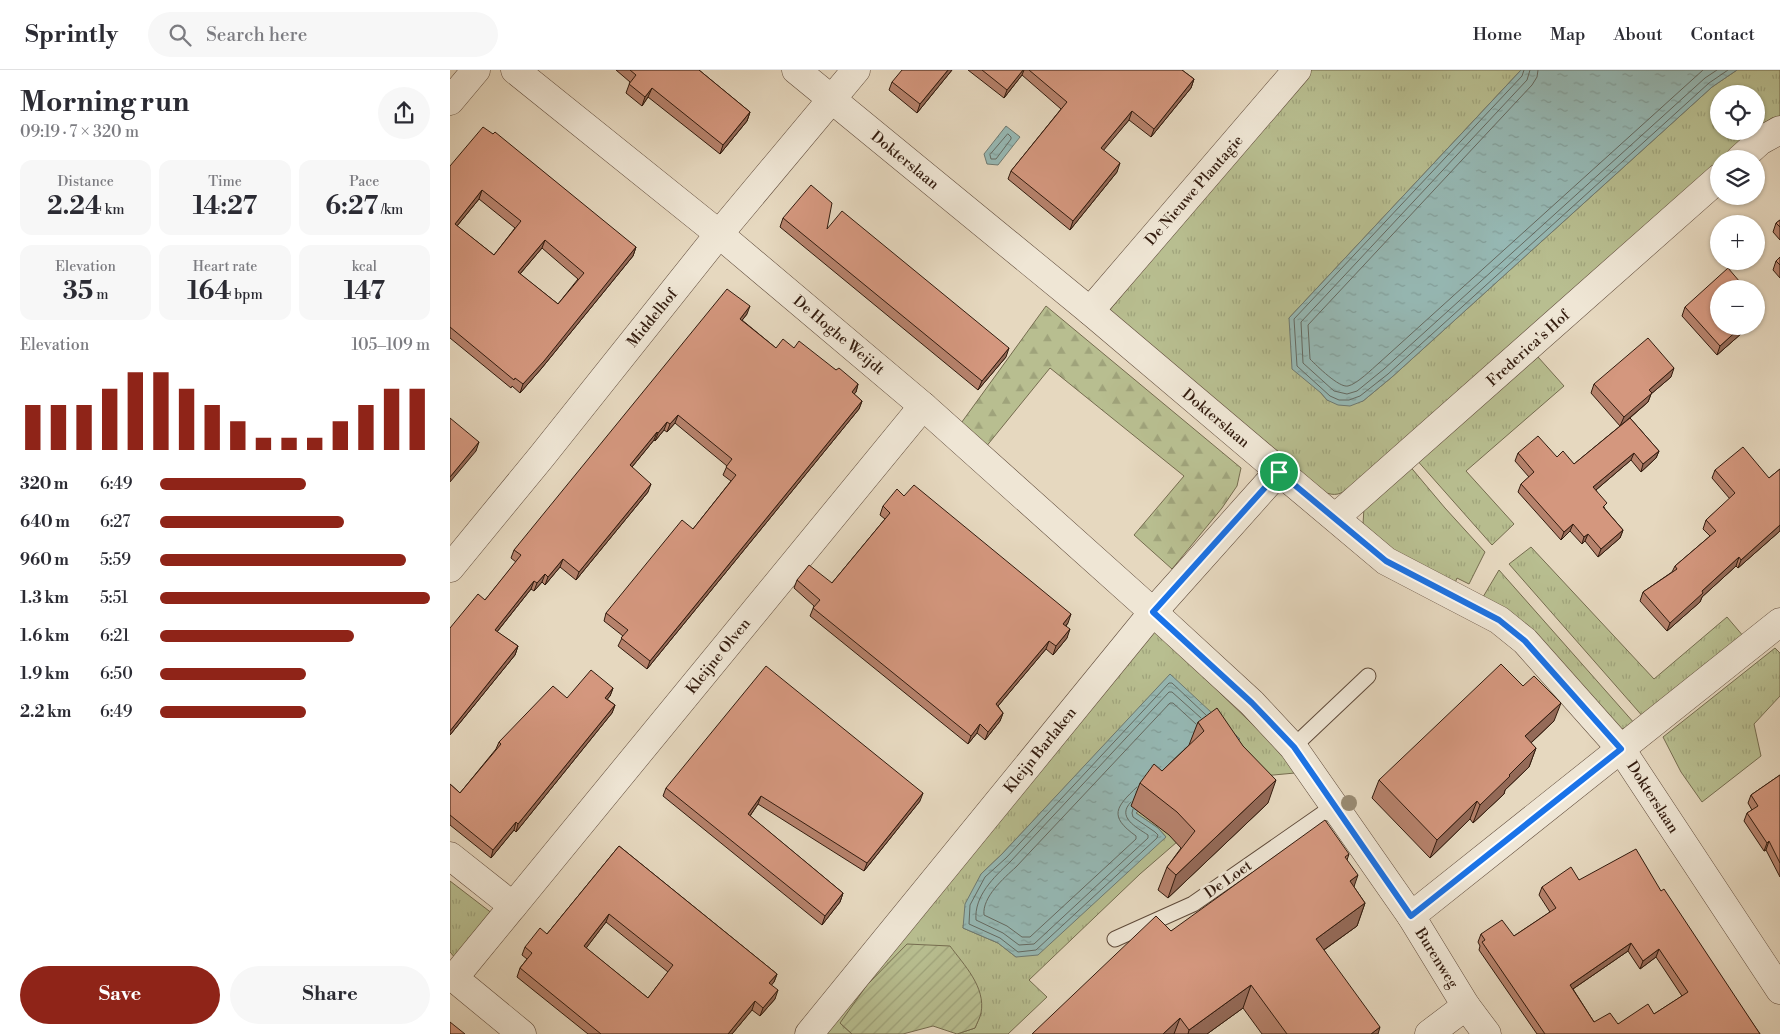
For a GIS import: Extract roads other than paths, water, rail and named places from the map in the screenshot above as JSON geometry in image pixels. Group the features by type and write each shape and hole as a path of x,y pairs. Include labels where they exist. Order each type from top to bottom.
{"street":[{"path":"450,101 476,70"},
{"name":"De Hoghe Weijdt","path":"515,70 719,234 924,406 1153,612"},
{"name":"Dokterslaan","path":"796,70 1090,311 1386,561 1499,620 1525,641 1621,749 1780,990"},
{"name":"Middelhof","path":"450,568 719,234 856,70"},
{"name":"De Nieuwe Plantagie","path":"1090,311 1297,70"},
{"path":"1750,150 1760,141 1780,130"},
{"name":"Frederica's Hof","path":"1336,518 1710,186"},
{"name":"Kleijne Olven","path":"452,977 513,906 924,406"},
{"name":"Kleijn Barlaken","path":"809,1034 1153,612 1279,472"},
{"name":"Burenweg","path":"1153,612 1252,703 1294,747 1411,916 1466,1006 1487,1034"},
{"path":"1411,916 1780,622"},
{"path":"450,856 513,906"},
{"path":"452,977 522,1034"},
{"path":"1429,1034 1466,1006"}],"lane":[{"path":"1294,747 1368,676"},
{"name":"De Loet","path":"1115,939 1193,904 1334,806"}],"water":[{"path":"1521,70 1737,70 1715,85 1710,85 1710,89 1392,377 1363,401 1350,406 1338,405 1327,400 1292,369 1289,318"},
{"path":"1006,126 1020,137 998,165 987,164 984,154"},
{"path":"1170,674 1240,739 1219,756 1209,744 1136,813 1158,828 1166,837 1038,955 1016,957 998,943 963,928 965,904 981,874 1002,854"}]}
